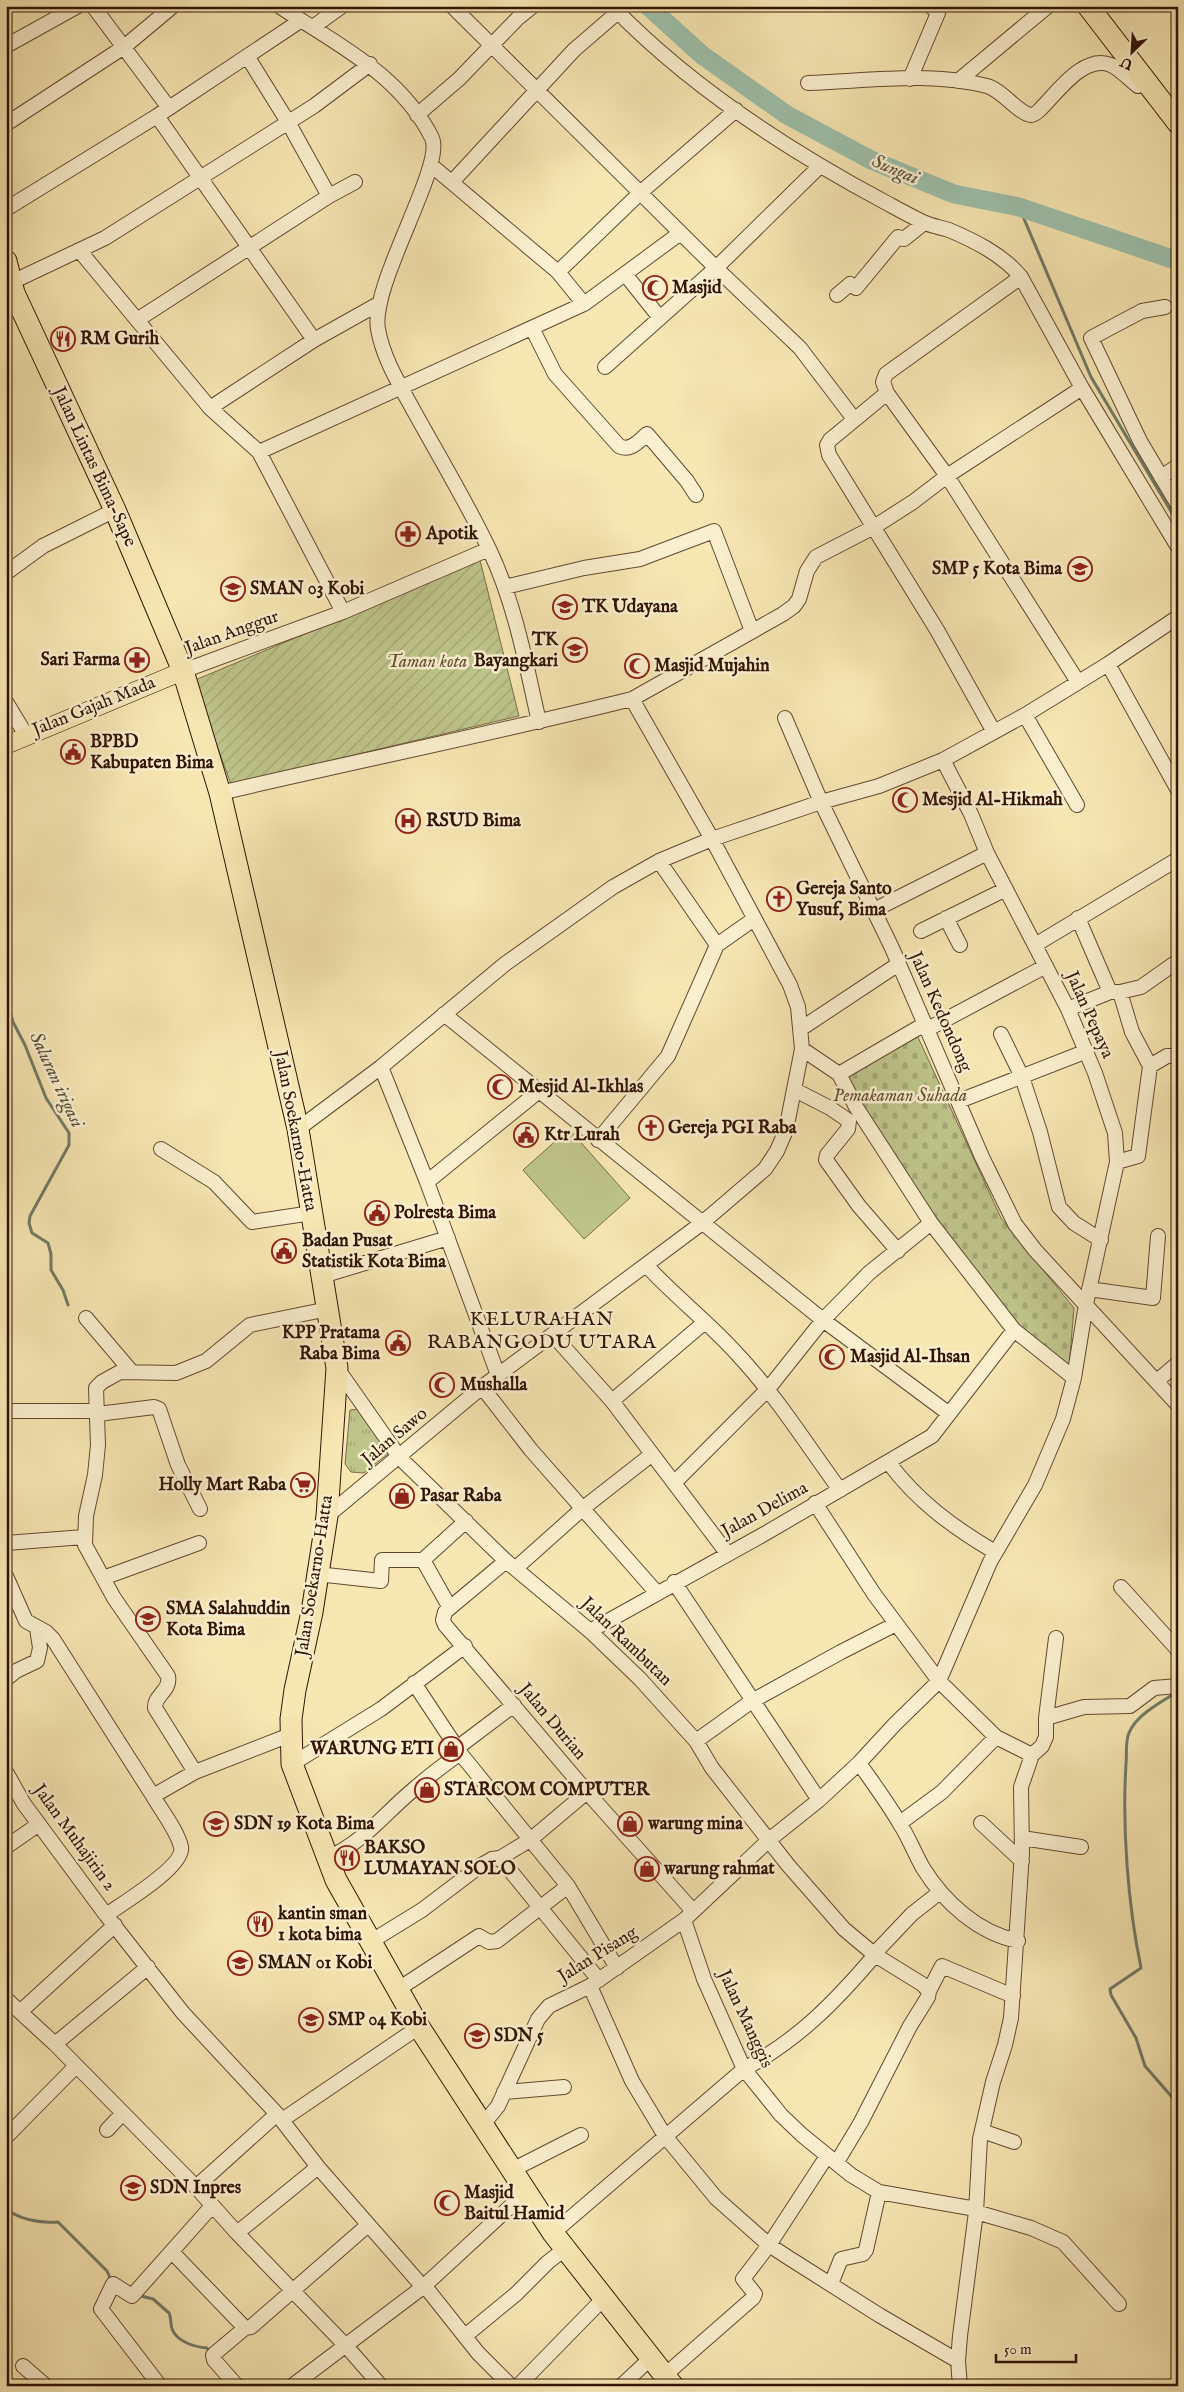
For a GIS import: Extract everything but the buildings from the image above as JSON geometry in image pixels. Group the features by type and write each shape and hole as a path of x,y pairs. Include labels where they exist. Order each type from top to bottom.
{"highway":[{"path":"1088,6 1178,123"},
{"name":"Jalan Lintas Bima-Sape","path":"9,272 14,293 115,510 183,671"},
{"name":"Jalan Soekarno-Hatta","path":"183,671 220,793 298,1129 337,1368 327,1516 309,1629 295,1690 290,1735 292,1764 336,1880 418,2027 481,2127 559,2241 669,2381"}],"main road":[{"name":"Jalan Gajah Mada","path":"6,745 26,735 183,671"}],"street":[{"path":"6,46 78,6"},
{"path":"93,6 169,108"},
{"path":"6,124 124,47 173,6"},
{"path":"279,6 370,64 396,87 433,141 433,160 402,237 380,303 377,328 384,351 401,388 489,549 505,587 539,722"},
{"path":"313,27 342,6"},
{"path":"452,6 491,47 538,90 679,234 800,348 854,420"},
{"path":"417,115 459,80 518,18 533,6"},
{"path":"910,79 938,13 931,6"},
{"path":"958,81 1048,6"},
{"path":"452,182 574,50 615,9 687,72 736,110 820,166 924,222 949,231 993,252 1011,265 1021,277 1082,388 1178,547"},
{"path":"6,209 157,116 300,21"},
{"path":"247,56 288,122 329,196"},
{"path":"808,83 935,78 958,81 990,86 1025,113 1033,115 1039,112 1051,96 1074,74 1093,65 1103,63 1112,65 1138,86 1146,82"},
{"path":"9,272 79,250 105,238 314,106 370,64"},
{"path":"558,272 640,193 736,110"},
{"path":"157,116 251,247 314,340"},
{"path":"431,166 558,272 584,304"},
{"path":"605,367 716,268 820,166"},
{"path":"137,320 329,196 355,182"},
{"path":"837,296 850,284 856,288 898,236 904,239 924,222"},
{"path":"259,452 584,304 679,234"},
{"path":"79,250 210,408 259,452 343,612"},
{"path":"626,274 660,318"},
{"path":"1021,277 886,374 883,382 887,393 947,476 1078,682"},
{"path":"210,408 314,340 380,303"},
{"path":"1165,307 1142,311 1091,338 1140,441 1178,505"},
{"path":"532,328 555,374 619,446 624,448 630,447 647,434 687,481 696,495"},
{"path":"220,793 476,734 539,722 632,699 794,606 803,591 807,571 816,558 874,527 947,476 1082,388"},
{"path":"887,393 830,440 827,445 829,454 937,630 994,732"},
{"path":"1161,477 1178,466"},
{"path":"6,572 43,546 115,510"},
{"path":"505,587 584,568 640,559 714,531 752,631"},
{"name":"Jalan Anggur","path":"183,671 343,612 489,549"},
{"path":"298,1129 381,1067 505,964 613,886 658,861 712,839 821,802 879,786 943,760 1025,715 1108,664 1178,617"},
{"path":"1108,664 1178,790"},
{"name":"Jalan Sawo","path":"327,1516 400,1458 498,1375 702,1223 744,1184 765,1169 777,1151 786,1130 802,1049 802,1028 798,1008 790,985 712,839 632,699"},
{"path":"6,702 26,735"},
{"path":"1025,715 1076,805"},
{"name":"Jalan Kedondong","path":"785,718 821,802 874,910 959,1101 982,1158 1016,1224 1035,1250 1178,1404"},
{"name":"Jalan Pepaya","path":"939,1681 995,1552 1035,1485 1063,1419 1074,1378 1086,1304 1117,1162 1115,1133 1086,1051 1068,1009 987,853 971,814 943,760"},
{"path":"874,910 987,853"},
{"path":"1035,945 1178,859"},
{"path":"658,861 717,945"},
{"path":"921,931 1006,889"},
{"path":"946,918 960,945"},
{"path":"1078,918 1150,1066 1138,1156 1117,1162"},
{"path":"598,1140 668,1056 717,945 754,919"},
{"path":"1068,1009 1115,992 1141,987 1178,961"},
{"path":"802,1028 897,965"},
{"path":"839,1074 1046,966"},
{"path":"444,1014 823,1320 948,1413"},
{"path":"1000,1034 1022,1077 1040,1132 1059,1206 1074,1223 1101,1240"},
{"path":"802,1049 839,1074 856,1107 932,1223 1014,1330 1074,1378"},
{"path":"959,1101 1086,1051"},
{"path":"1150,1066 1167,1056 1177,1053"},
{"path":"381,1067 427,1182 498,1375"},
{"path":"795,1090 830,1108 849,1121 848,1129 827,1155 826,1160 859,1206 898,1251"},
{"path":"427,1182 539,1091"},
{"path":"161,1149 214,1182 252,1222 312,1214"},
{"path":"674,1483 768,1389 823,1320 869,1273 932,1223"},
{"path":"1089,1289 1152,1298 1158,1236"},
{"path":"322,1276 448,1238"},
{"path":"646,1265 672,1294 705,1322 738,1355 768,1389 840,1490"},
{"path":"195,1772 155,1708 156,1700 168,1687 168,1676 103,1578 90,1555 84,1537 95,1475 98,1413 96,1391 100,1383 120,1372 176,1374 206,1361 250,1325 328,1309"},
{"path":"86,1318 131,1371"},
{"path":"612,1401 705,1322"},
{"name":"Jalan Delima","path":"590,1631 888,1463 932,1436 1014,1330"},
{"path":"553,1335 612,1401 727,1553"},
{"path":"1157,1381 1178,1363"},
{"name":"Jalan Rambutan","path":"337,1368 400,1458 511,1564 590,1631 640,1679 696,1741 712,1768 818,1902 844,1929 875,1954 929,1990"},
{"path":"482,1388 582,1509 656,1593"},
{"path":"6,1411 98,1413 159,1408 178,1465 200,1510"},
{"path":"423,1560 450,1608 511,1564 651,1455"},
{"path":"888,1463 900,1479 931,1508 971,1538 995,1552"},
{"path":"815,1503 874,1594 939,1681 996,1737 1032,1755"},
{"path":"317,1574 381,1581 382,1560 423,1560 466,1521"},
{"path":"6,1543 84,1537"},
{"path":"103,1578 147,1560 199,1543"},
{"name":"Jalan Muhajirin 2","path":"6,1576 26,1621 46,1632 53,1639 153,1796 181,1847 179,1859 172,1868 111,1920 24,1804 6,1772"},
{"path":"674,1582 819,1800"},
{"path":"1121,1587 1178,1650"},
{"name":"Jalan Durian","path":"450,1608 444,1615 444,1622 688,1916"},
{"path":"696,1741 752,1701 896,1624"},
{"path":"6,1679 16,1671 37,1661 40,1648 37,1628"},
{"path":"960,2386 958,2361 962,2311 976,2210 982,2132 993,2082 1012,2018 1022,1861 1021,1787 1032,1755 1042,1746 1046,1738 1046,1718 1056,1638"},
{"path":"292,1764 381,1709 465,1646"},
{"name":"Jalan Pisang","path":"481,2127 498,2106 541,2014 555,2002 595,1983 688,1916 769,1840 819,1800 860,1763 895,1724 939,1681"},
{"path":"414,1683 458,1750 568,1886 617,1968"},
{"path":"1046,1718 1084,1707 1130,1706 1154,1688 1178,1686"},
{"path":"328,1858 349,1848 382,1821 414,1788 514,1705"},
{"path":"153,1796 195,1772 290,1735"},
{"path":"900,1823 942,1792 996,1737"},
{"path":"860,1763 900,1823 923,1868 940,1892 962,1914 1004,1938 1018,1941"},
{"path":"370,1942 422,1910 480,1866 500,1858 530,1840 587,1792"},
{"path":"981,1823 1022,1861"},
{"path":"6,1847 39,1824"},
{"path":"1022,1838 1081,1846"},
{"path":"500,1858 595,1983 632,2081 665,2136 716,2198 769,2245 879,2315 958,2361"},
{"path":"397,1990 479,1936 488,1942 497,1942 568,1886"},
{"path":"465,2336 516,2294 548,2262 559,2241 665,2136 744,2069 772,2054 812,2023 845,1990 912,1914 940,1892"},
{"name":"Jalan Manggis","path":"688,1916 704,1979 744,2069 781,2115 851,2175 879,2192 976,2210 1031,2228 1063,2242 1119,2304"},
{"path":"21,2011 111,1920 183,2012 280,2117 318,2167 510,2386"},
{"path":"669,2381 753,2298 754,2290 743,2279 861,2122 910,2026 928,1997 929,1990 942,1966 1013,1996"},
{"path":"55,2044 148,1967"},
{"path":"6,1999 55,2044 196,2186 236,2234 347,2346 381,2386"},
{"path":"196,2186 280,2117 418,2027"},
{"path":"6,2137 76,2066"},
{"path":"504,2092 564,2087"},
{"path":"107,2130 123,2113"},
{"path":"982,2132 1014,2142"},
{"path":"510,2171 581,2135"},
{"path":"236,2234 318,2167"},
{"path":"831,2284 841,2259 862,2254 866,2250 879,2192"},
{"path":"292,2386 424,2286 525,2193"},
{"path":"160,2386 101,2309 113,2284 134,2294 173,2253 212,2206"},
{"path":"237,2386 214,2360 213,2355 245,2328 251,2327 291,2290 368,2225"},
{"path":"173,2253 245,2328"},
{"path":"518,2386 604,2298"},
{"path":"621,2386 651,2358"},
{"path":"23,2366 46,2386"}],"green space":[{"name":"Taman kota","path":"480,560 519,716 231,784 193,681"},
{"name":"Pemakaman Suhada","path":"917,1035 1001,1218 1074,1308 1069,1367 1012,1322 948,1238 843,1076"},
{"path":"569,1129 630,1198 584,1239 523,1170"},
{"path":"360,1409 389,1453 364,1473 351,1472 345,1464 350,1410"}],"waterway":[{"name":"Sungai","path":"648,6 702,55 787,115 871,160 954,194 1019,207 1178,261"},
{"path":"1019,207 1091,377 1178,523"},
{"name":"Saluran irigasi","path":"6,996 13,1022 25,1045 46,1098 69,1133 69,1145 30,1216 29,1223 32,1233 48,1243 51,1254 51,1270 63,1290 68,1305"},
{"path":"1177,1692 1137,1720 1128,1736 1125,1789 1127,1866 1129,1893 1141,1968 1110,1989 1111,1995 1136,2038 1145,2066 1178,2104"},
{"path":"6,2209 18,2216 31,2220 58,2222 107,2271 111,2280"},
{"path":"137,2295 153,2299 169,2313 174,2334 192,2345 207,2348 210,2353"}],"place":[{"name":"Masjid","path":"655,288"},
{"name":"RM Gurih","path":"63,339"},
{"name":"Apotik","path":"408,534"},
{"name":"SMP 5 Kota Bima","path":"1080,569"},
{"name":"SMAN 03 Kobi","path":"233,589"},
{"name":"TK Udayana","path":"565,607"},
{"name":"TK Bayangkari","path":"575,650"},
{"name":"Sari Farma","path":"137,660"},
{"name":"Masjid Mujahin","path":"637,666"},
{"name":"BPBD Kabupaten Bima","path":"73,752"},
{"name":"Mesjid Al-Hikmah","path":"905,800"},
{"name":"RSUD Bima","path":"408,821"},
{"name":"Gereja Santo Yusuf, Bima","path":"779,899"},
{"name":"Mesjid Al-Ikhlas","path":"500,1087"},
{"name":"Gereja PGI Raba","path":"651,1128"},
{"name":"Ktr Lurah","path":"526,1135"},
{"name":"Polresta Bima","path":"377,1213"},
{"name":"Badan Pusat Statistik Kota Bima","path":"284,1251"},
{"name":"KPP Pratama Raba Bima","path":"398,1343"},
{"name":"Masjid Al-Ihsan","path":"832,1357"},
{"name":"Mushalla","path":"442,1385"},
{"name":"Holly Mart Raba","path":"303,1485"},
{"name":"Pasar Raba","path":"402,1496"},
{"name":"SMA Salahuddin Kota Bima","path":"148,1619"},
{"name":"WARUNG ETI","path":"451,1749"},
{"name":"STARCOM COMPUTER","path":"427,1790"},
{"name":"SDN 19 Kota Bima","path":"216,1824"},
{"name":"warung mina","path":"630,1824"},
{"name":"BAKSO LUMAYAN SOLO","path":"347,1858"},
{"name":"warung rahmat","path":"647,1869"},
{"name":"kantin sman 1 kota bima","path":"260,1924"},
{"name":"SMAN 01 Kobi","path":"240,1963"},
{"name":"SMP 04 Kobi","path":"311,2020"},
{"name":"SDN 5","path":"477,2036"},
{"name":"SDN Inpres","path":"133,2188"},
{"name":"Masjid Baitul Hamid","path":"447,2203"}],"district":[{"name":"KELURAHAN RABANGODU UTARA","path":"542,1330"}]}
